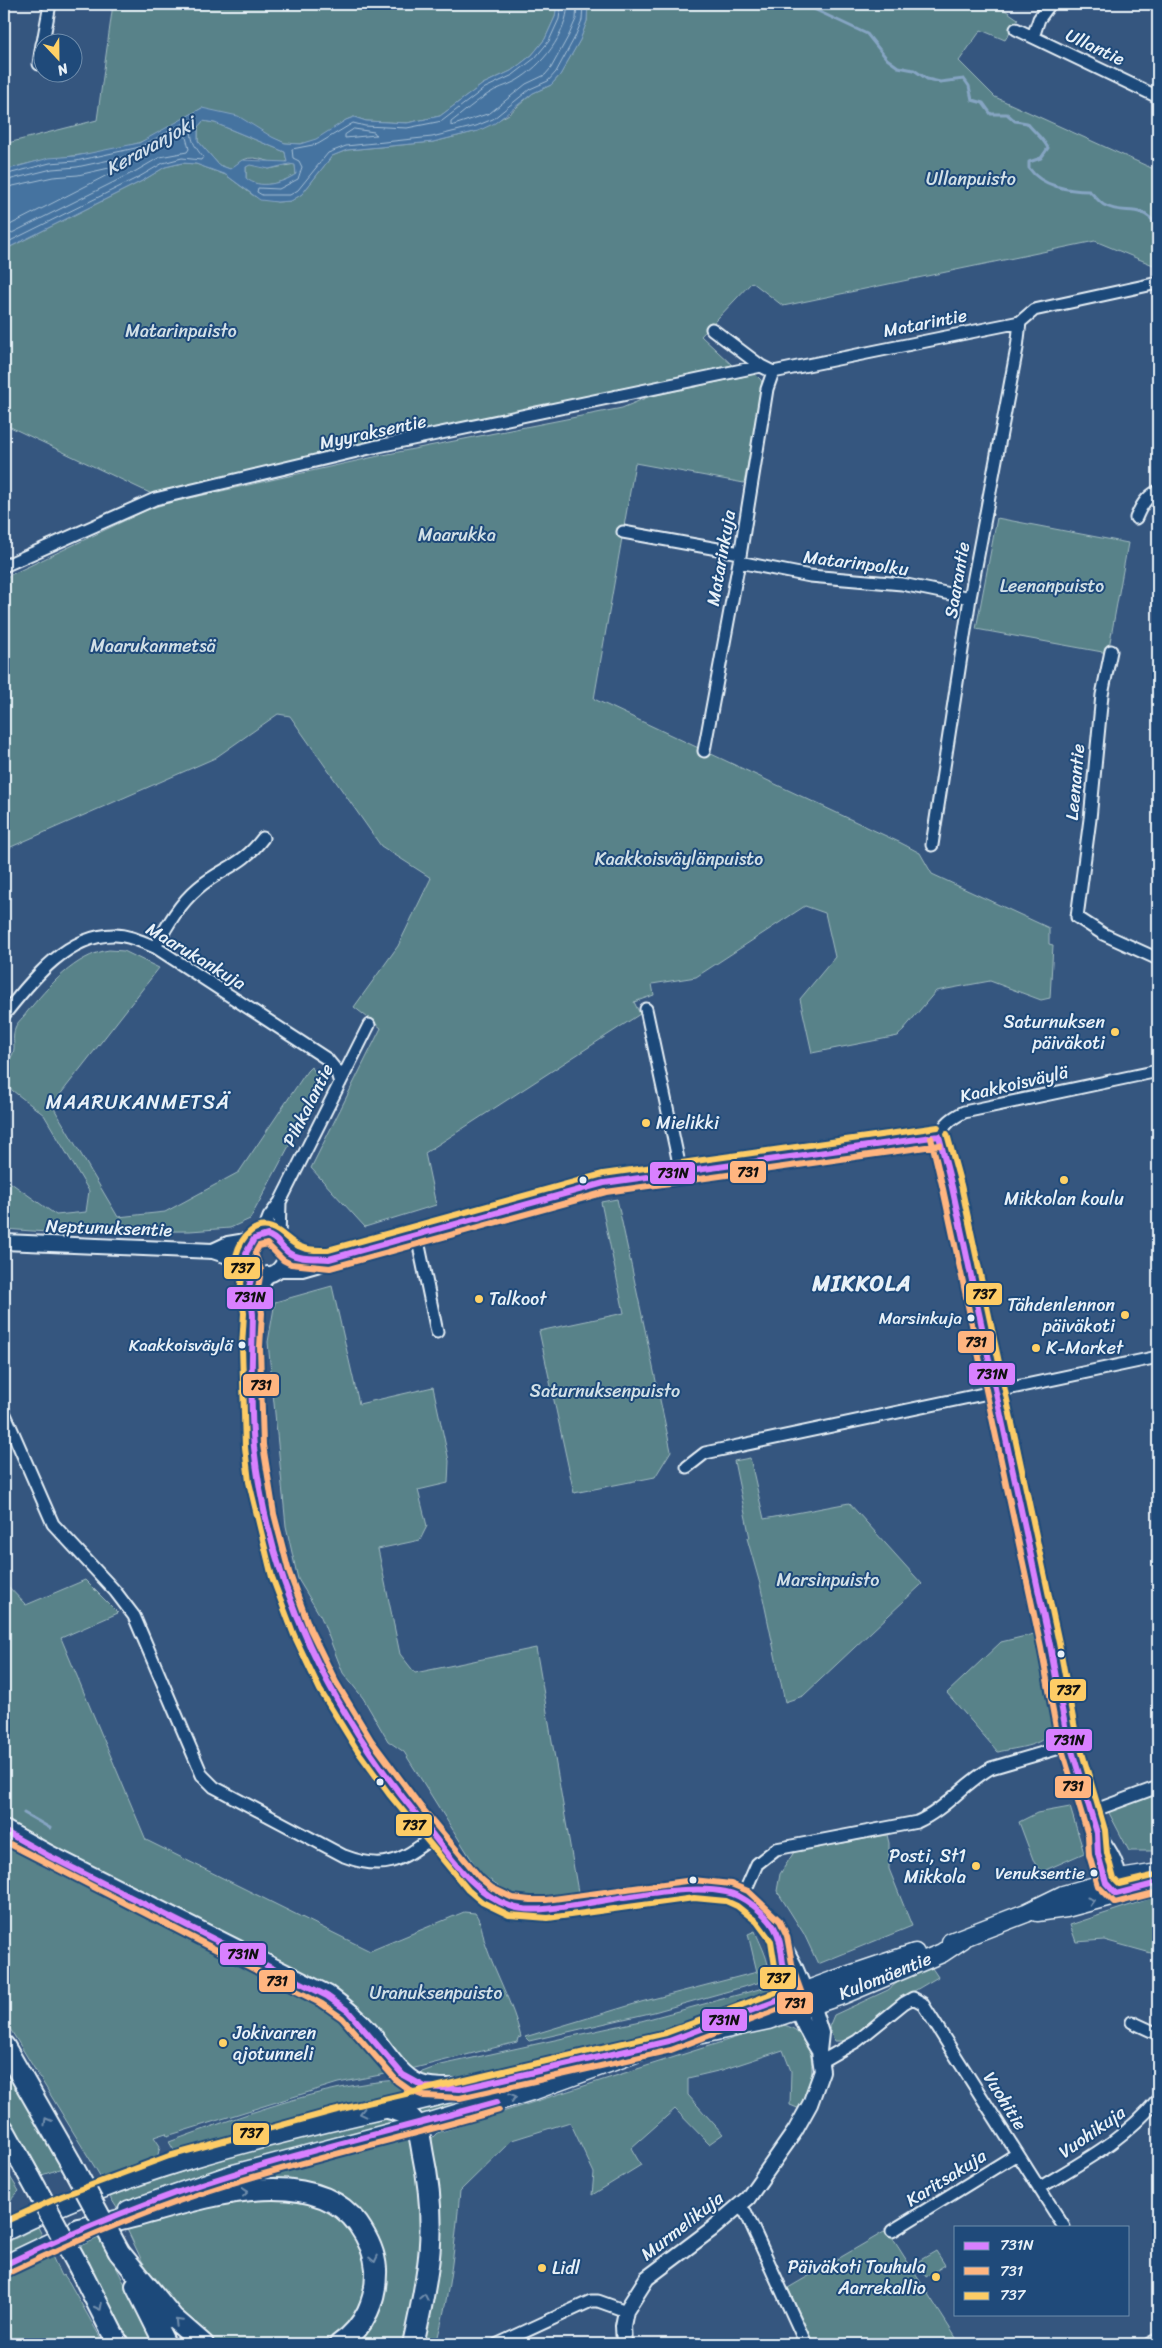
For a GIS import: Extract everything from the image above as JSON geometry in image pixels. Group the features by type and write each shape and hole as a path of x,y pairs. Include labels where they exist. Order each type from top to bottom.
{"highway":[{"path":"4,1830 49,1856 327,1996 348,2011 367,2030 403,2075 416,2084 425,2088 460,2089"},
{"path":"4,2046 71,2163 119,2252 165,2344"},
{"path":"388,2108 403,2113 416,2126 430,2196 431,2247 428,2277 412,2344"},
{"path":"4,2130 80,2269 118,2344"},
{"path":"4,2149 31,2179"},
{"path":"78,2230 233,2193 285,2190 320,2196 335,2203 362,2229 372,2252 376,2276 375,2290 365,2318 357,2330 340,2344"},
{"path":"119,2252 173,2318 203,2344"}],"main road":[{"name":"Kulomäentie","path":"4,2232 65,2204 170,2164 275,2135 460,2089 688,2036 802,2000 934,1946 963,1939 1026,1913 1062,1895 1114,1885 1158,1873"},
{"name":"Kulomäentie","path":"1114,1885 1158,1883"},
{"name":"Kulomäentie","path":"4,2265 78,2230 230,2175 416,2126 535,2090 670,2041"}],"street":[{"path":"45,32 50,4"},
{"path":"1033,37 1039,19 1050,4"},
{"name":"Ullantie","path":"1016,29 1158,97"},
{"name":"Matarintie","path":"773,372 1020,322 1034,310 1156,284"},
{"name":"Saarantie","path":"932,845 970,598 1017,348 1020,322"},
{"path":"712,329 761,366 773,372"},
{"name":"Myyraksentie","path":"4,566 155,500 374,447 761,366"},
{"name":"Matarinkuja","path":"704,751 767,389 773,372"},
{"path":"1136,518 1142,504 1158,491"},
{"name":"Matarinpolku","path":"623,532 739,557 810,576 902,584 970,598"},
{"name":"Leenantie","path":"1111,651 1102,695 1090,819 1077,917 1103,934 1158,959"},
{"path":"155,948 165,928 186,899 199,887 251,854 263,838"},
{"name":"Maarukankuja","path":"4,1015 44,968 63,953 87,940 115,935 128,937 155,948 327,1059 336,1070 340,1083"},
{"path":"646,1009 680,1173"},
{"name":"Pihkalantie","path":"257,1238 280,1202 369,1025"},
{"name":"Kaakkoisväylä","path":"939,1136 950,1119 964,1112 1158,1071"},
{"path":"249,1266 260,1274 302,1268 604,1183 939,1136 952,1187 1070,1745 1097,1833 1110,1852 1114,1885"},
{"name":"Pihkalantie","path":"280,1202 282,1245"},
{"path":"253,1313 246,1250 257,1238 271,1236 301,1257 329,1260"},
{"path":"417,1236 437,1332"},
{"name":"Neptunuksentie","path":"212,1251 228,1244 257,1238"},
{"name":"Neptunuksentie","path":"4,1242 212,1251 249,1266"},
{"path":"282,1245 284,1260 259,1291 253,1313 251,1347 255,1455 265,1516 281,1575 302,1632 333,1694 364,1745 408,1804 474,1884 487,1895 511,1907 547,1909 694,1890 728,1892 742,1898 764,1916 779,1938 784,1971 802,2000"},
{"path":"687,1467 705,1453 1158,1357"},
{"path":"4,1412 53,1524 116,1591 134,1616 202,1775 214,1787 344,1856 364,1864 390,1862 413,1852 435,1836"},
{"path":"742,1898 757,1864 776,1849 917,1822 927,1818 980,1774 991,1768 1070,1745"},
{"path":"1090,1812 1158,1787"},
{"name":"Vuohitie","path":"820,2056 857,2041 904,2003 913,1998 922,2003 1063,2226"},
{"name":"Murmelikuja","path":"626,2310 647,2278 712,2230 738,2206 760,2182 795,2132 818,2085 820,2056 821,2033 802,2000"},
{"path":"1132,2022 1158,2034"},
{"name":"Vuohikuja","path":"1039,2188 1106,2148 1128,2132 1158,2099"},
{"name":"Karitsakuja","path":"892,2231 1017,2154"},
{"path":"738,2206 746,2214 806,2344"},
{"path":"498,2344 591,2301 598,2301 626,2310 623,2326 624,2344"},
{"path":"1149,2344 1158,2339"}],"green space":[{"path":"113,4 557,4 555,17 545,39 532,55 511,71 483,84 440,116 407,123 366,121 354,117 346,120 316,140 300,144 285,143 202,108 138,143 122,148 37,162 4,171 4,144 97,120"},
{"name":"Matarinpuisto","path":"588,4 996,4 1018,19 1005,40 981,30 959,61 995,97 1158,171 1158,267 1095,241 783,306 752,282 701,336 732,365 630,390 154,495 4,424 4,250 142,181 165,167 182,163 196,164 226,175 254,196 277,202 291,201 302,194 332,156 347,150 433,142 478,131 509,114 533,93 551,85 560,75 580,40 587,21"},
{"path":"203,121 215,123 285,152 287,162 276,163 248,158 230,169 219,165 198,141 198,127"},
{"path":"250,164 269,169 295,164 296,174 271,184 257,184 246,179 246,167"},
{"path":"755,374 761,380 763,387 744,483 635,463 594,699 901,843 920,853 932,874 1049,928 1049,944 1053,945 1050,998 1041,1000 990,981 936,991 898,1036 812,1053 800,999 835,957 825,913 805,906 696,977 652,984 654,995 634,1002 640,1014 425,1153 436,1205 365,1227 311,1168 381,1028 354,1007 398,946 431,878 381,846 290,716 278,714 215,758 4,850 4,578 149,509 168,503 383,455 622,408 648,397"},
{"name":"Leenanpuisto","path":"997,518 1128,543 1108,653 976,629"},
{"path":"109,950 124,951 159,968 52,1105 118,1217 165,1212 239,1172 307,1071 311,1067 319,1076 321,1086 250,1219 230,1228 190,1231 47,1232 4,1229 4,1178 56,1215 86,1212 89,1191 44,1115 4,1084 4,1067 14,1051 16,1026 44,992 74,965 85,958"},
{"name":"Saturnuksenpuisto","path":"617,1199 671,1451 655,1477 574,1493 539,1331 624,1313 601,1202"},
{"path":"332,1286 359,1404 433,1387 449,1461 448,1483 418,1490 427,1526 420,1540 378,1549 400,1654 415,1673 536,1648 578,1892 543,1899 514,1896 480,1873 404,1752 388,1741 363,1698 343,1673 321,1617 298,1579 286,1526 268,1342 275,1302"},
{"name":"Marsinpuisto","path":"750,1458 764,1519 849,1503 922,1584 803,1696 785,1702 760,1584 747,1538 750,1538 734,1461"},
{"name":"Uranuksenpuisto","path":"85,1580 118,1613 61,1638 146,1840 370,1951 464,1912 475,1913 489,1955 518,2025 521,2037 518,2038 517,2042 407,2070 365,2019 4,1823 4,1582 26,1605"},
{"path":"1034,1634 1054,1726 1045,1738 1038,1742 998,1752 947,1693 1001,1642"},
{"path":"1158,1793 1158,1851 1129,1851 1108,1811"},
{"path":"1070,1807 1084,1853 1041,1872 1034,1862 1019,1822 1037,1813"},
{"path":"887,1835 889,1843 889,1869 912,1926 818,1964 804,1934 777,1891 780,1874 794,1852"},
{"path":"4,1837 347,2015 391,2073 338,2083 167,2136 166,2133 154,2137 160,2146 157,2159 102,2179 4,2019"},
{"path":"1158,1896 1158,1955 1104,1940 1076,1942 1070,1925"},
{"path":"755,1931 767,1961 768,1980 654,2012 529,2041 525,2037 641,2002 757,1972 748,1934"},
{"path":"923,1968 932,1968 938,1977 909,1994 848,2041 834,2041 829,2027 834,2015 888,1990 903,1978"},
{"path":"778,1984 759,2002 678,2031 454,2079 434,2082 414,2075 441,2065 641,2021"},
{"path":"778,2024 792,2028 802,2035 808,2046 812,2071 806,2098 800,2109 790,2105 791,2071 783,2050 722,2070 688,2078 688,2095 723,2134 709,2144 675,2109 631,2148 641,2165 592,2195 594,2173 570,2122 512,2140 460,2191 454,2249 436,2344 418,2344 430,2156 432,2138 437,2133"},
{"path":"4,2064 62,2168 42,2175 4,2110"},
{"path":"398,2080 410,2092 175,2152 169,2142 253,2112 311,2095 369,2083"},
{"path":"528,2084 420,2118 412,2111"},
{"path":"379,2117 397,2117 401,2121 212,2174 117,2208 110,2197 244,2153"},
{"path":"408,2138 413,2140 426,2220 408,2344 348,2344 382,2289 341,2199 214,2192 303,2164"},
{"path":"4,2167 19,2191 4,2207"},
{"path":"300,2198 332,2213 353,2229 360,2243 369,2279 354,2325 329,2344 217,2344 186,2323 142,2261 126,2227 234,2201"},
{"path":"38,2227 44,2239 4,2258 4,2244"},
{"path":"884,2232 893,2239 960,2344 814,2344 788,2288"},
{"path":"101,2237 155,2344 131,2344 80,2246"},
{"path":"936,2251 945,2265 926,2277 917,2262"},
{"path":"52,2256 61,2276 64,2275 69,2282 104,2344 4,2344 4,2278"}],"water":[{"name":"Keravanjoki","path":"557,4 588,4 587,21 580,40 560,75 551,85 533,93 495,123 478,131 433,142 347,150 332,156 302,194 291,201 260,200 226,175 196,164 182,163 165,167 142,181 4,250 5,170 49,158 76,156 139,143 202,108 238,116 285,143 300,144 316,139 354,117 366,121 407,123 440,116 483,84 511,71 532,55 545,39 555,17","holes":["203,121 215,123 285,152 287,162 242,160 230,169 219,165 198,141 198,127","289,164 295,165 296,174 285,180 271,184 257,184 246,178 246,167 250,165 269,169"]}],"waterway":[{"path":"803,4 867,34 887,59 898,67 914,70 927,79 940,82 964,79 969,86 972,100 983,103 991,114 1007,114 1015,121 1027,123 1048,148 1041,158 1029,162 1029,168 1041,179 1056,186 1089,191 1104,205 1119,210 1144,214 1151,218 1158,226"},
{"path":"24,1813 50,1828"}],"transit line":[{"name":"737","path":"4,2222 62,2196 169,2156 333,2111 666,2033 782,1990 776,1973 771,1941 757,1922 737,1906 726,1901 694,1898 548,1918 509,1915 482,1902 468,1890 389,1794 357,1750 320,1690 294,1635 272,1577 249,1482 245,1447 242,1347 244,1313 240,1290 243,1271 236,1256 246,1236 257,1228 270,1228 304,1248 328,1250 603,1174 938,1127"},
{"name":"737","path":"947,1134 961,1185 1059,1643 1075,1729 1105,1830 1107,1853 1114,1879 1119,1884 1156,1875"},
{"name":"731N","path":"939,1136 952,1187 1050,1645 1066,1731 1097,1833 1098,1854 1106,1883 1116,1894 1158,1883"},
{"name":"731N","path":"4,1831 49,1856 327,1996 348,2011 403,2075 425,2087 460,2089 669,2041 793,1995 785,1972 777,1932 759,1911 739,1897 726,1892 690,1890 649,1893 547,1909 532,1910 510,1906 496,1900 471,1881 389,1779 359,1736 333,1692 310,1646 290,1598 274,1549 262,1499 254,1447 252,1398 253,1316 249,1289 252,1273 246,1253 254,1239 267,1235 274,1238 286,1251 293,1255 303,1258 329,1259 604,1183 939,1136"},
{"name":"731","path":"931,1138 1041,1647 1057,1733 1088,1835 1089,1855 1098,1886 1115,1903 1158,1892"},
{"name":"731","path":"4,1841 322,2004 342,2018 397,2081 411,2091 424,2096 460,2098 671,2050 798,2002 802,1994 793,1969 787,1936 780,1921 748,1891 731,1884 693,1880 546,1900 513,1898 492,1888 480,1878 421,1807 371,1740 336,1682 310,1629 289,1572 274,1514 263,1445 260,1347 262,1313 258,1289 261,1270 255,1253 259,1246 267,1244 283,1260 291,1264 330,1268 606,1192 940,1145"},
{"name":"731N","path":"4,2265 115,2216 201,2184 296,2155 497,2102"},
{"name":"731","path":"8,2273 119,2224 204,2192 299,2164 499,2110"}],"place":[{"name":"Saturnuksen päiväkoti","path":"1115,1032"},
{"name":"Mielikki","path":"646,1123"},
{"name":"Mikkolan koulu","path":"1064,1180"},
{"name":"Talkoot","path":"479,1299"},
{"name":"Tähdenlennon päiväkoti","path":"1125,1315"},
{"name":"Marsinkuja","path":"971,1318"},
{"name":"Kaakkoisväylä","path":"242,1345"},
{"name":"K-Market","path":"1036,1348"},
{"name":"Posti, St1 Mikkola","path":"976,1866"},
{"name":"Venuksentie","path":"1094,1873"},
{"name":"Jokivarren ajotunneli","path":"223,2043"},
{"name":"Lidl","path":"542,2268"},
{"name":"Päiväkoti Touhula Aarrekallio","path":"936,2277"}],"district":[{"name":"MAARUKANMETSÄ","path":"138,1102"},
{"name":"MIKKOLA","path":"862,1283"}],"park label":[{"name":"Ullanpuisto","path":"971,179"},
{"name":"Maarukka","path":"457,535"},
{"name":"Maarukanmetsä","path":"153,646"},
{"name":"Kaakkoisväylänpuisto","path":"679,859"}]}
